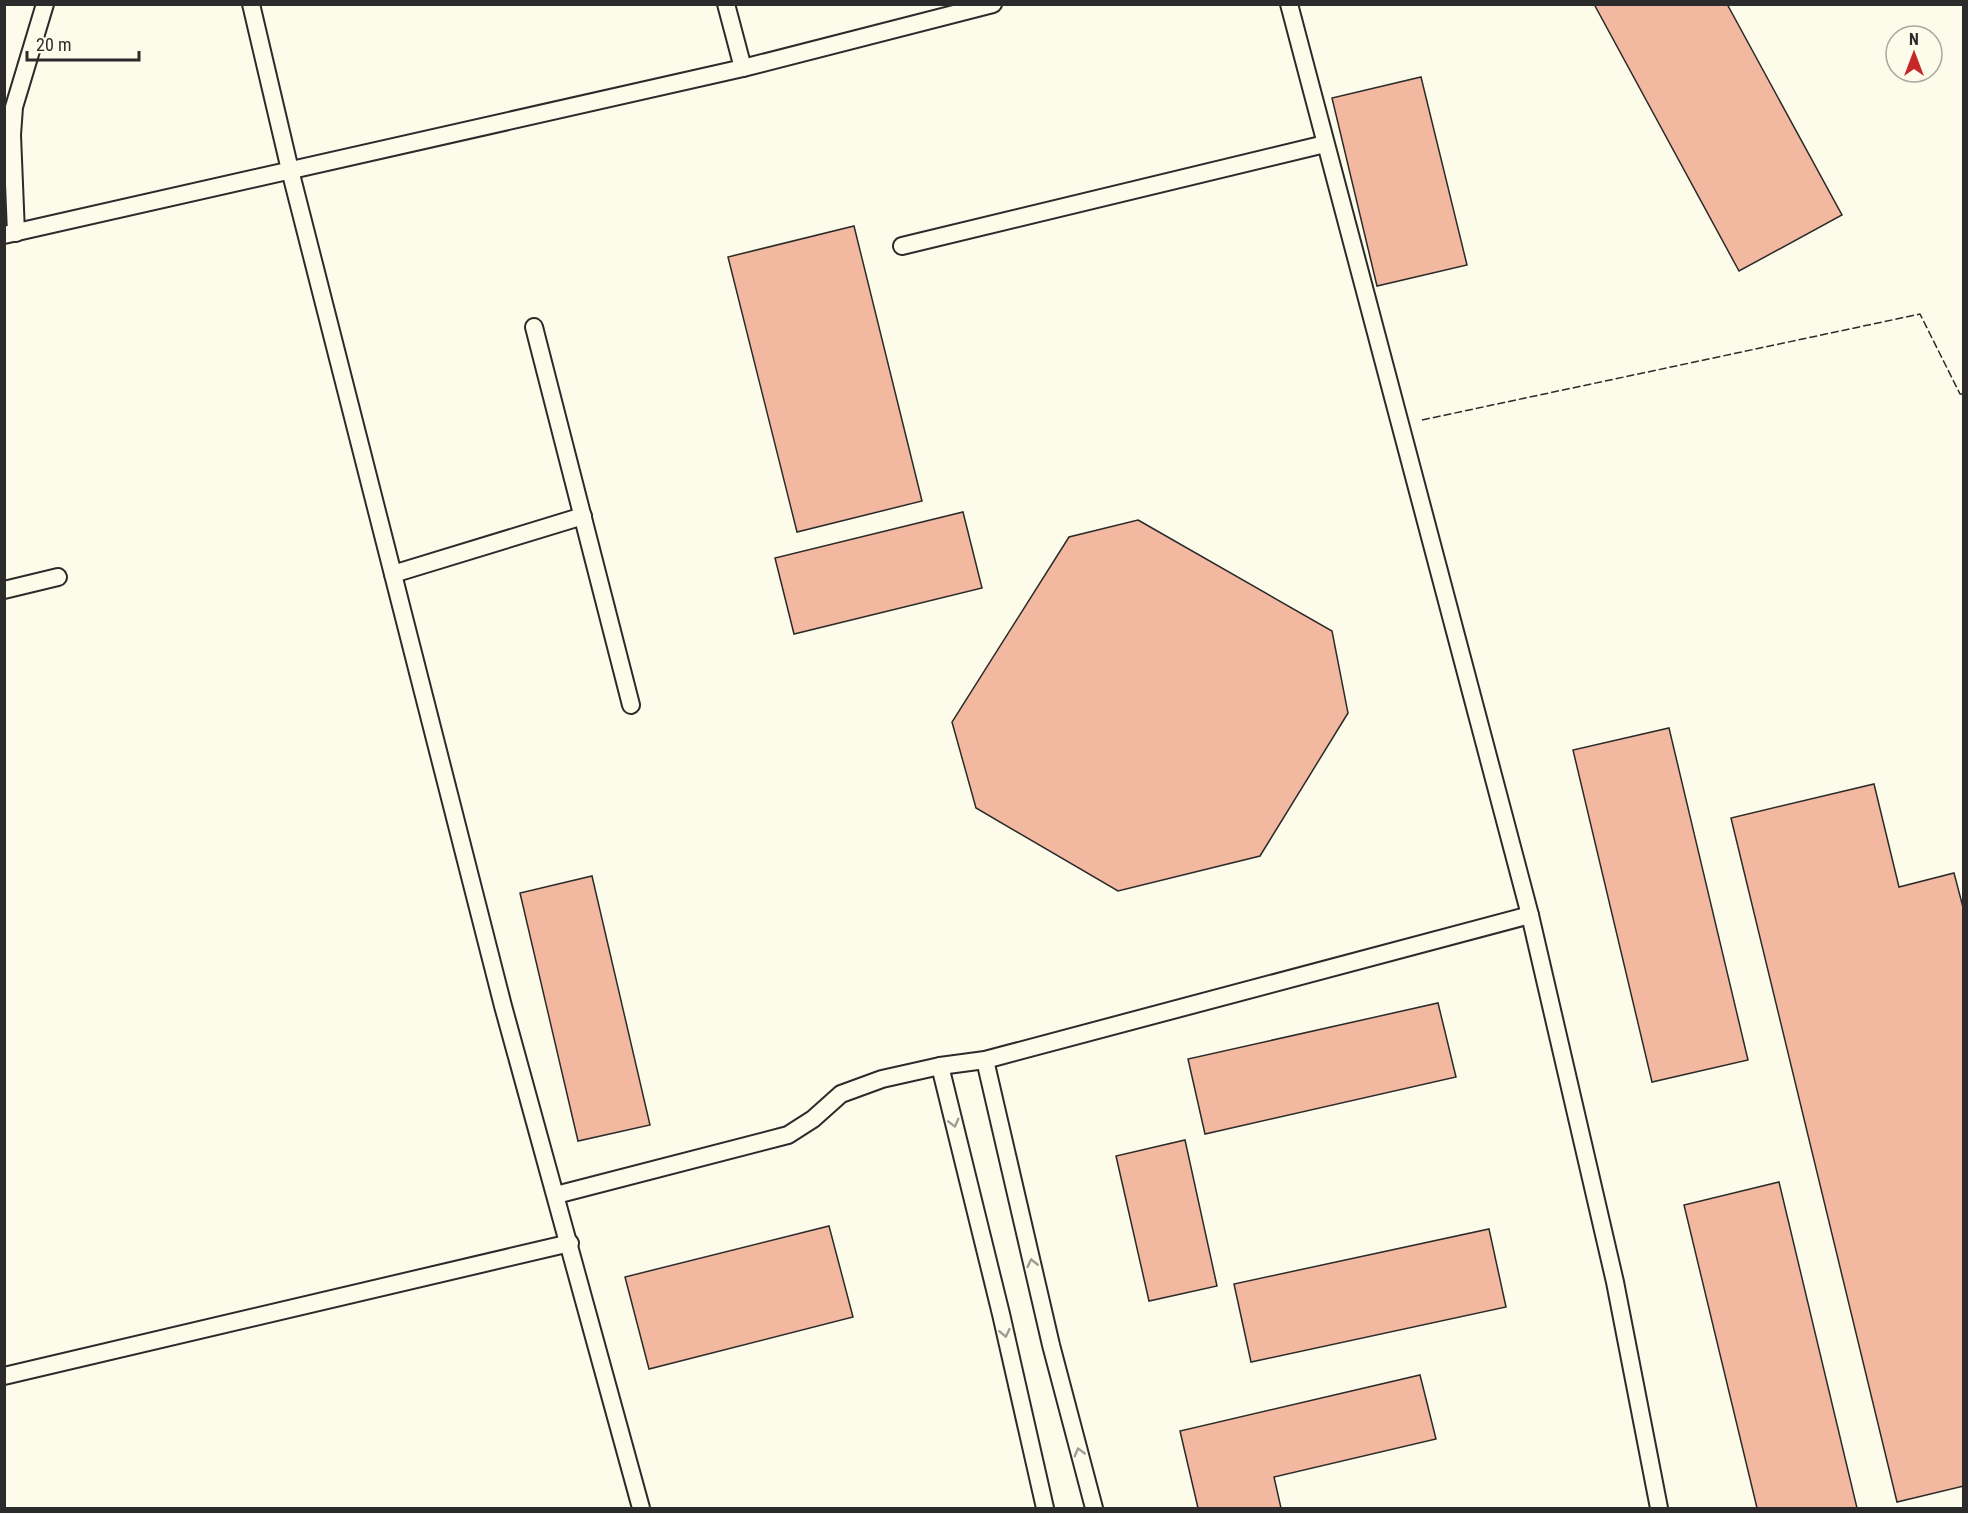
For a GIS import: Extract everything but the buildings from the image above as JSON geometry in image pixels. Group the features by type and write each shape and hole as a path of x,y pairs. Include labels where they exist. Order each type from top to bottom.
{"lane":[{"path":"45,4 14,107 10,234 743,68 991,5"},
{"path":"251,4 290,170 501,994 641,1509"},
{"path":"726,4 743,68"},
{"path":"1288,4 1530,915 1615,1282 1659,1509"},
{"path":"902,246 1325,144"},
{"path":"534,327 631,705"},
{"path":"393,574 584,516"},
{"path":"4,590 58,577"},
{"path":"556,1195 788,1135 813,1119 841,1094 882,1079 940,1066 985,1060 1530,915"},
{"path":"985,1060 1051,1346 1094,1509"},
{"path":"940,1066 1001,1314 1044,1509"},
{"path":"4,1376 570,1243"}],"fence":[{"path":"1422,420 1920,314 1960,394 1964,394"}]}
